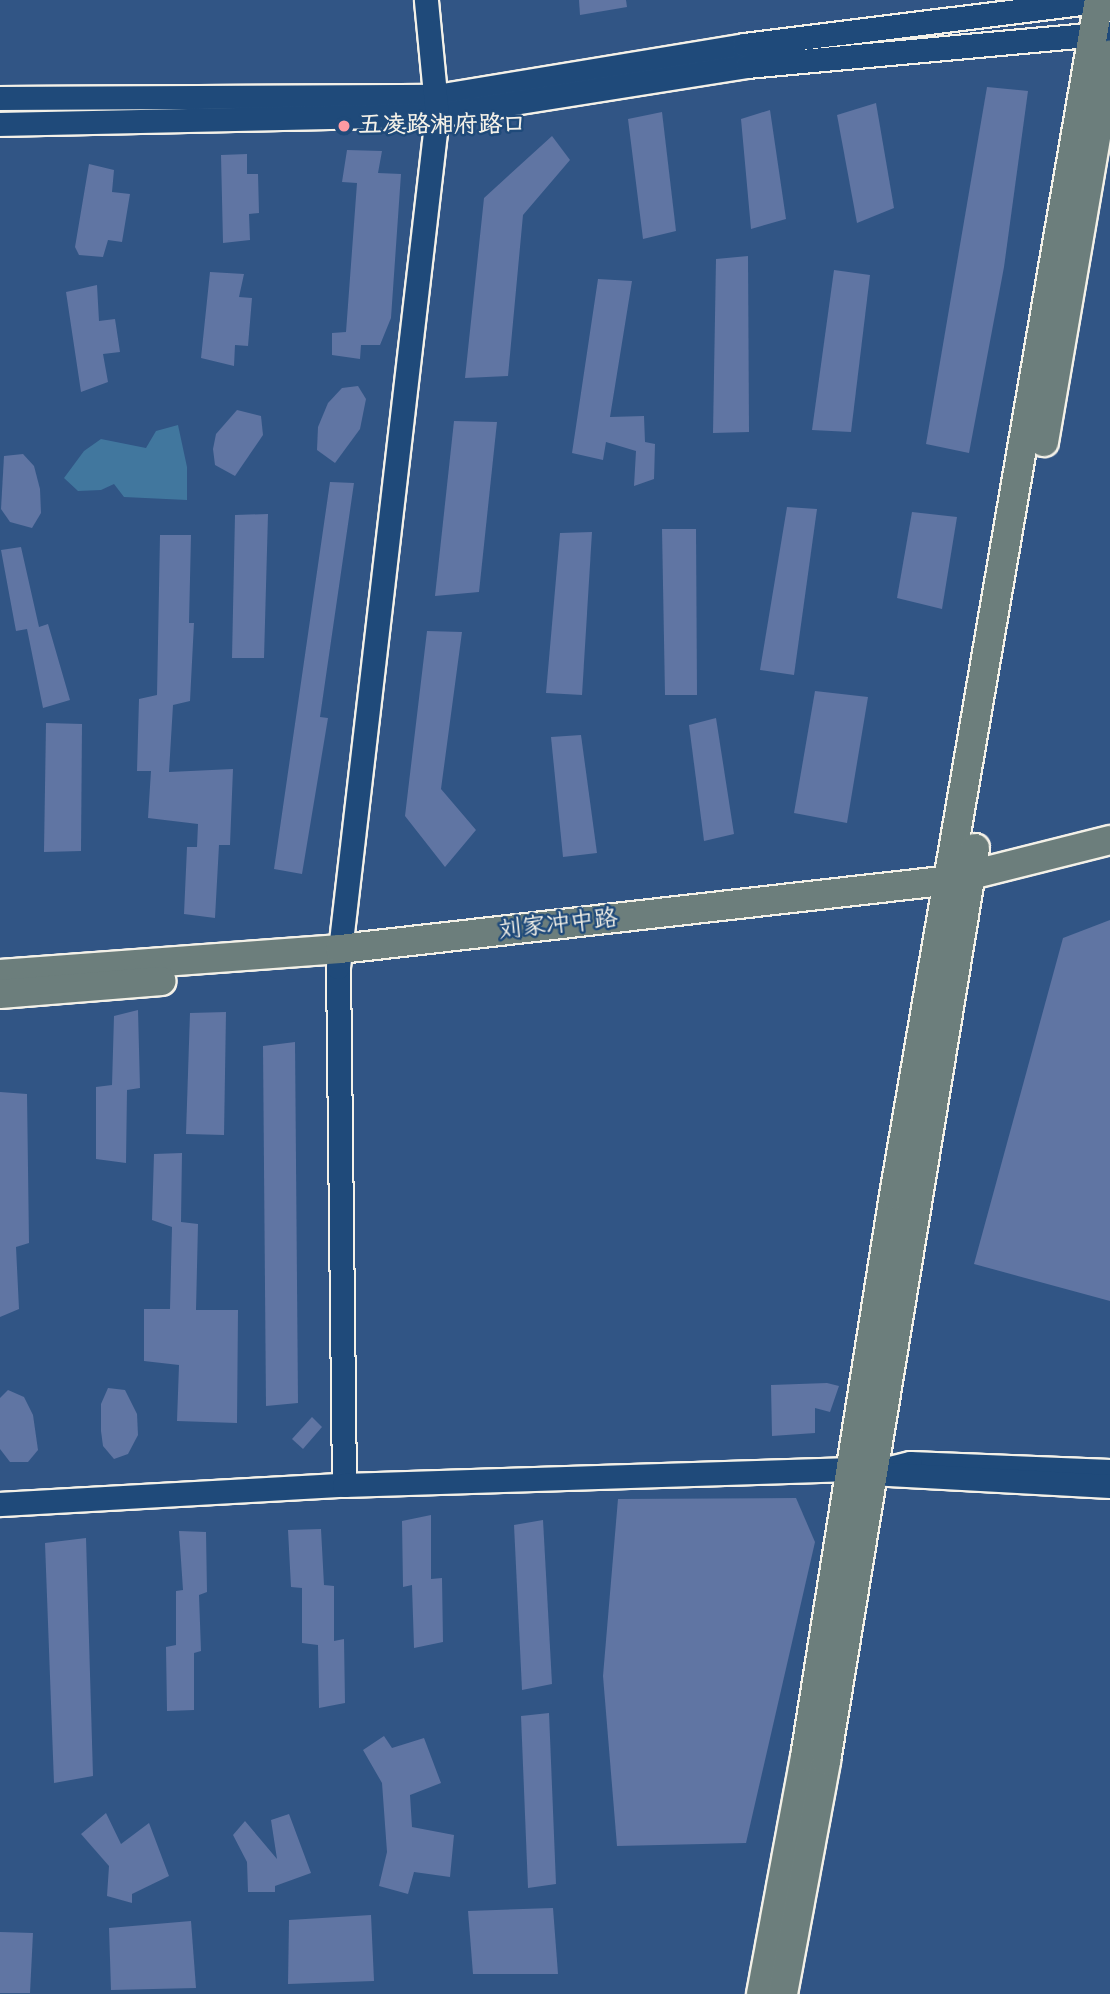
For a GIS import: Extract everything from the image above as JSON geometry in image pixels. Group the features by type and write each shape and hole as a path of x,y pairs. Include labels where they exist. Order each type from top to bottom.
{"main road":[{"path":"761,1994 860,1471 1104,41 1100,0"},
{"name":"刘家冲中路","path":"960,887 1110,840"},
{"name":"刘家冲中路","path":"0,994 960,887 1110,859"},
{"name":"刘家冲中路","path":"0,974 339,958"},
{"path":"783,1994 826,1761 860,1471"}],"street":[{"path":"344,1485 339,958 437,105 426,0"},
{"path":"0,98 437,105 744,45 1100,0"},
{"path":"0,124 437,105 747,66 1104,41"},
{"path":"860,1471 910,1463 1110,1471"},
{"path":"0,1504 344,1485 860,1471 1110,1486"}],"water":[{"path":"178,425 187,467 187,500 124,497 114,484 101,490 78,491 64,478 84,451 101,439 146,448 156,431"}],"building":[{"path":"579,0 626,0 627,7 580,15"},
{"path":"987,87 1028,91 1004,267 969,453 926,444"},
{"path":"876,103 894,208 857,223 837,115"},
{"path":"770,110 786,219 751,229 741,119"},
{"path":"662,112 676,231 643,239 628,119"},
{"path":"552,136 570,160 523,215 508,376 465,378 484,198"},
{"path":"347,150 382,151 378,173 401,174 391,318 380,345 361,345 360,359 332,355 332,333 346,332 357,183 342,182"},
{"path":"247,154 247,174 258,174 259,213 249,214 250,240 223,243 221,155"},
{"path":"89,164 114,170 112,192 130,194 122,242 108,240 103,257 79,255 75,247"},
{"path":"748,256 749,432 713,433 716,259"},
{"path":"834,270 870,275 851,432 812,430"},
{"path":"210,272 244,274 239,297 252,298 248,346 235,345 234,366 201,358"},
{"path":"598,279 632,281 610,417 644,416 645,442 655,444 654,479 634,486 636,451 606,442 603,460 572,453"},
{"path":"97,285 99,321 115,319 120,352 103,354 108,382 81,392 66,292"},
{"path":"358,386 366,399 360,429 335,463 317,450 318,427 328,403 342,388"},
{"path":"237,410 261,416 263,435 235,476 215,465 213,449 216,434"},
{"path":"454,421 497,422 479,592 435,596"},
{"path":"23,454 34,466 40,489 41,513 32,528 10,522 1,509 4,456"},
{"path":"330,482 354,483 320,717 328,718 302,874 274,869"},
{"path":"787,507 817,509 794,675 760,670"},
{"path":"912,512 957,517 942,609 897,598"},
{"path":"268,514 264,658 232,658 235,515"},
{"path":"662,529 696,529 697,695 665,695"},
{"path":"592,532 582,695 546,693 560,533"},
{"path":"160,535 191,535 189,623 194,623 190,701 173,705 169,772 233,769 230,845 219,845 215,918 184,914 187,847 197,847 198,824 148,818 151,771 137,771 139,699 157,695"},
{"path":"21,547 39,627 48,624 70,700 43,708 27,629 16,631 1,550"},
{"path":"427,631 462,632 441,789 476,830 445,867 405,816"},
{"path":"815,691 868,697 847,823 794,813"},
{"path":"716,718 734,834 704,841 689,725"},
{"path":"46,723 82,724 81,851 44,852"},
{"path":"581,735 597,853 563,857 551,737"},
{"path":"1110,920 1110,1301 974,1264 1063,938"},
{"path":"138,1010 140,1088 127,1090 126,1163 96,1159 96,1087 112,1085 114,1016"},
{"path":"226,1012 224,1135 186,1134 190,1013"},
{"path":"295,1042 298,1403 266,1406 263,1046"},
{"path":"0,1092 27,1094 29,1243 16,1247 19,1309 0,1317"},
{"path":"182,1153 181,1222 198,1224 196,1310 238,1310 237,1423 177,1421 179,1365 144,1361 144,1309 170,1309 172,1227 152,1220 154,1154"},
{"path":"827,1383 839,1386 830,1412 815,1408 815,1433 772,1436 771,1385"},
{"path":"108,1388 125,1390 137,1414 138,1435 128,1454 114,1459 103,1446 101,1431 101,1404"},
{"path":"8,1390 24,1397 33,1415 38,1450 28,1462 10,1462 0,1449 0,1398"},
{"path":"312,1417 322,1427 303,1449 292,1439"},
{"path":"796,1498 815,1542 746,1843 617,1846 603,1676 618,1499"},
{"path":"431,1515 431,1579 442,1578 443,1642 414,1648 412,1585 403,1587 402,1521"},
{"path":"543,1520 552,1684 522,1690 514,1525"},
{"path":"321,1529 324,1585 334,1586 334,1641 344,1639 345,1703 319,1708 318,1645 302,1643 302,1588 291,1587 288,1530"},
{"path":"179,1531 206,1532 207,1592 199,1595 201,1651 194,1653 194,1710 167,1711 166,1647 176,1645 176,1591 183,1590"},
{"path":"86,1538 93,1776 54,1783 45,1543"},
{"path":"549,1713 556,1884 528,1888 521,1716"},
{"path":"384,1736 392,1748 424,1738 441,1783 410,1795 412,1827 454,1835 450,1877 414,1872 408,1894 379,1886 387,1852 382,1783 363,1750"},
{"path":"106,1813 121,1844 149,1823 169,1876 132,1894 132,1903 107,1896 109,1866 81,1834"},
{"path":"289,1814 311,1873 275,1886 275,1892 248,1892 247,1862 233,1835 245,1821 277,1859 271,1820"},
{"path":"553,1908 558,1974 473,1974 468,1911"},
{"path":"371,1915 374,1981 288,1984 289,1920"},
{"path":"191,1921 196,1988 111,1990 109,1928"},
{"path":"0,1932 33,1933 30,1993 0,1993"}],"place":[{"name":"五凌路湘府路口","path":"344,126"}]}
